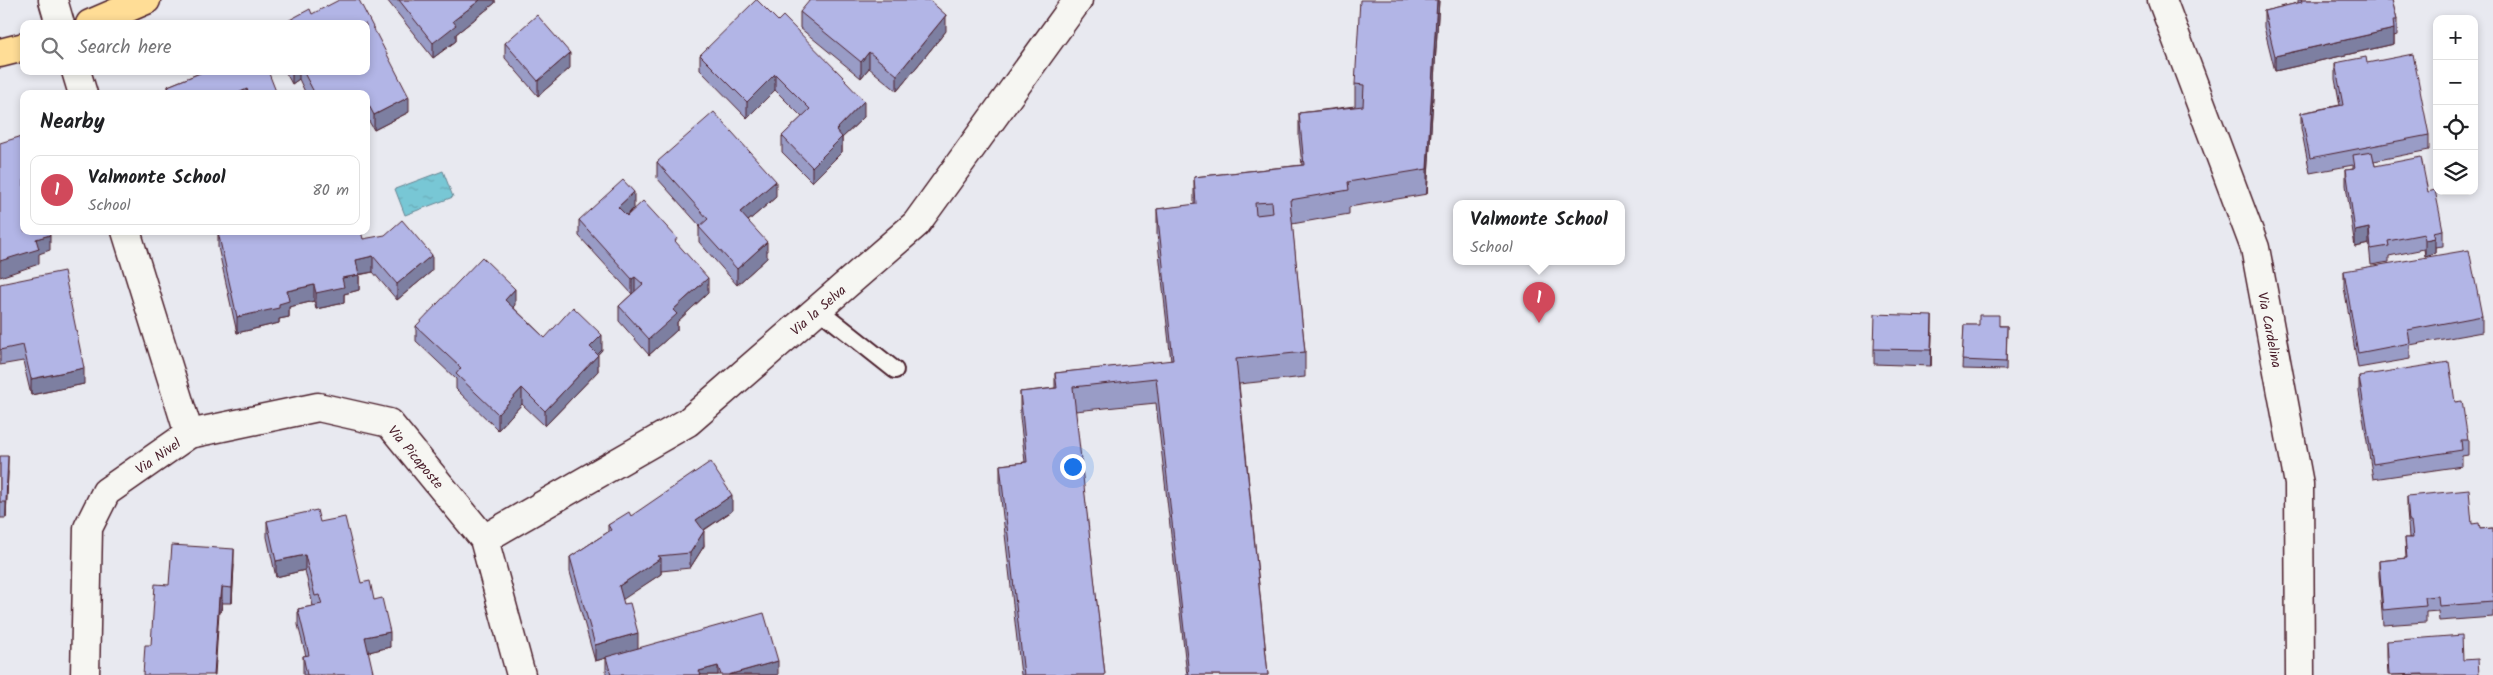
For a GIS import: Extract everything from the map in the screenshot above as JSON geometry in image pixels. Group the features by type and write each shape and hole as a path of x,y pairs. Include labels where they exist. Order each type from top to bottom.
{"main road":[{"path":"99,20 146,0"},
{"path":"0,53 20,47"}],"street":[{"path":"53,0 59,20"},
{"name":"Via la Selva","path":"484,539 688,422 916,224 1078,0"},
{"name":"Via Cardelina","path":"2162,0 2255,248 2299,484 2300,675"},
{"path":"77,75 82,90"},
{"name":"Via Nivel","path":"84,675 88,528 106,492 189,434 127,235"},
{"name":"Via Picaposte","path":"189,434 318,408 389,423 484,539 521,675"}],"lane":[{"path":"818,309 895,370"}],"water":[{"path":"443,171 453,197 405,215 395,189"}],"building":[{"path":"339,0 359,0 369,20 289,20 310,9 312,14"},
{"path":"399,0 480,0 453,21 456,25 433,43"},
{"path":"756,0 778,21 783,16 864,101 836,130 842,137 812,167 782,136 810,109 775,74 747,102 700,55"},
{"path":"810,0 929,0 946,15 897,75 869,52 861,62 800,12"},
{"path":"1360,0 1437,0 1427,169 1348,182 1349,190 1290,200 1305,352 1236,359 1268,675 1189,675 1156,378 1073,387 1105,675 1024,675 1000,465 1027,462 1020,392 1057,388 1055,373 1173,360 1157,209 1196,204 1194,177 1304,165 1299,113 1363,106 1364,85 1355,84","holes":["1272,202 1273,213 1256,215 1255,203"]},
{"path":"2301,0 2392,0 2397,20 2393,20 2394,29 2275,56 2264,11 2302,2"},
{"path":"537,15 570,53 538,81 505,43"},
{"path":"370,21 409,97 374,115 370,108 370,90 313,90 305,75 370,75"},
{"path":"2413,54 2429,135 2310,158 2301,113 2343,105 2335,63 2366,57 2367,63"},
{"path":"195,75 270,75 275,90 170,90 168,86"},
{"path":"714,112 776,181 740,212 767,242 737,269 699,227 708,219 657,162"},
{"path":"19,137 20,140 20,235 50,235 36,239 39,249 0,261 0,143"},
{"path":"2372,152 2375,166 2421,157 2428,192 2433,191 2433,195 2436,195 2443,230 2433,232 2435,238 2425,240 2424,234 2388,241 2389,246 2371,249 2369,228 2355,231 2346,169 2355,168 2353,155"},
{"path":"623,180 634,192 618,207 627,216 643,201 677,238 675,241 708,278 673,310 677,314 649,339 619,306 643,284 635,277 632,279 579,220"},
{"path":"402,220 432,255 397,284 373,256 356,260 359,275 342,278 344,287 316,293 314,285 287,291 289,301 279,304 279,308 237,317 219,235 362,235 363,239 385,235"},
{"path":"2469,250 2482,316 2408,330 2410,343 2358,353 2344,271"},
{"path":"482,257 515,289 505,300 545,338 573,307 602,335 590,347 598,355 545,411 522,388 498,414 456,374 461,368 416,326"},
{"path":"64,271 84,368 31,379 23,345 0,350 0,284"},
{"path":"1875,314 1932,316 1931,350 1874,349"},
{"path":"1979,315 1999,315 1999,326 2007,326 2006,362 1962,360 1964,325 1979,325"},
{"path":"2449,362 2455,402 2462,401 2468,440 2461,440 2462,450 2373,464 2359,376"},
{"path":"0,456 8,456 6,502 0,502"},
{"path":"710,462 732,495 696,520 704,531 690,553 658,556 661,558 619,586 624,604 630,603 638,633 595,645 570,557 611,530 608,525 629,512 631,516"},
{"path":"2469,490 2472,524 2479,523 2480,529 2493,528 2493,602 2439,606 2438,596 2425,597 2426,606 2383,610 2379,561 2407,558 2405,538 2413,538 2411,521 2409,521 2407,496"},
{"path":"317,510 320,522 345,517 361,583 370,581 374,600 382,598 390,632 365,637 373,672 360,675 307,675 303,656 309,655 298,609 322,604 319,595 315,596 305,555 276,561 267,521"},
{"path":"172,545 234,549 232,588 222,587 221,597 219,597 214,675 143,675 145,645 151,645 155,584 169,585"},
{"path":"764,613 778,661 728,675 721,675 718,666 699,671 701,675 611,675 606,657"},
{"path":"2462,635 2463,660 2478,659 2479,675 2389,675 2387,641"}],"place":[{"name":"Valmonte School","path":"1539,323"}]}
